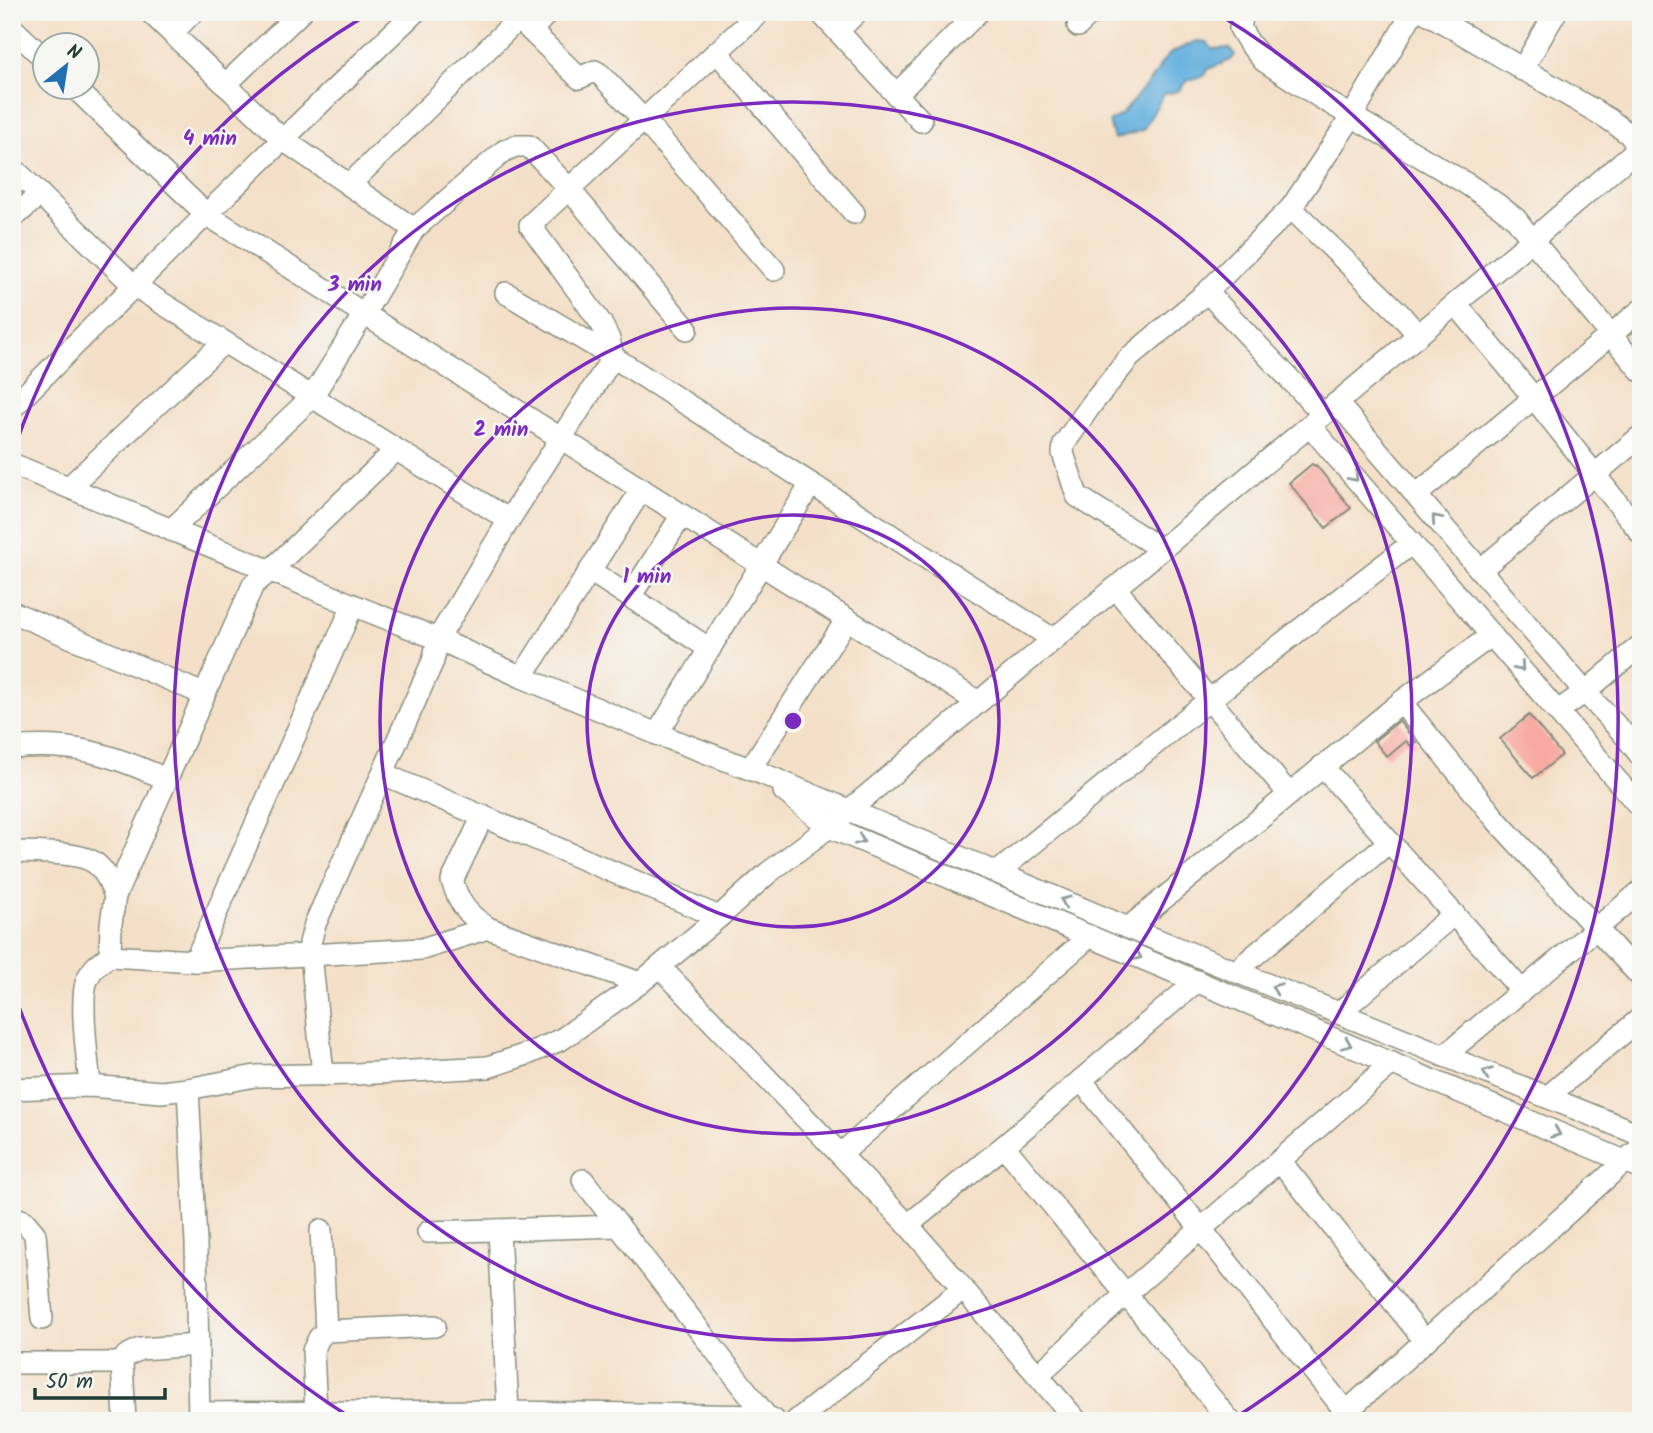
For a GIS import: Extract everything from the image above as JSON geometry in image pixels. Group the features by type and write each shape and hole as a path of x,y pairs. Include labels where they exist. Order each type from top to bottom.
{"street":[{"path":"150,12 282,139 414,229"},
{"path":"172,33 193,12"},
{"path":"225,85 301,12"},
{"path":"12,408 133,285 415,12"},
{"path":"349,185 521,20 548,12"},
{"path":"323,1076 310,943 315,924 433,661 438,639 509,520 613,357 609,339 601,323 530,225 760,12"},
{"path":"820,12 921,121"},
{"path":"838,31 857,12"},
{"path":"896,95 978,12"},
{"path":"1243,12 1240,28 1264,61 1467,184 1516,219 1641,371"},
{"path":"1161,549 1077,496 1063,453 1064,444 1130,357 1207,292 1291,208 1352,116 1413,12"},
{"path":"12,1089 90,1086 161,1091 188,1089 255,1076 323,1076 488,1067 562,1039 640,983 768,873 829,827 1456,304 1640,147 1629,134 1607,118 1425,12"},
{"path":"1522,70 1556,12"},
{"path":"521,20 579,78 595,71 600,74 644,120 774,270"},
{"path":"12,28 32,47"},
{"path":"717,52 854,213"},
{"path":"90,102 206,214 978,702"},
{"path":"171,530 312,397 414,229 503,151 515,146 529,146 569,189 687,329"},
{"path":"12,167 133,285 509,520"},
{"path":"12,219 40,194"},
{"path":"1291,208 1399,313 1418,335"},
{"path":"1207,292 1323,414 1416,495 1641,756"},
{"path":"506,293 613,357 1053,639"},
{"path":"1456,304 1641,533"},
{"path":"1416,495 1641,310"},
{"path":"69,487 224,342"},
{"path":"1323,414 1412,543 1641,808"},
{"path":"1480,570 1641,436"},
{"path":"110,956 115,896 253,585 396,450"},
{"path":"12,464 438,639 657,734 757,772 1128,928 1641,1135"},
{"path":"657,734 811,484"},
{"path":"522,677 642,489"},
{"path":"630,597 682,515"},
{"path":"998,872 1209,699 1412,543"},
{"path":"1432,566 1460,546"},
{"path":"590,571 710,649"},
{"path":"1115,588 1289,794"},
{"path":"1128,928 1487,630 1508,603"},
{"path":"195,961 353,605"},
{"path":"12,612 203,694"},
{"path":"757,772 847,619"},
{"path":"1558,711 1641,645"},
{"path":"1401,702 1498,822 1641,976"},
{"path":"12,748 64,747 98,752 166,779"},
{"path":"1322,766 1522,991"},
{"path":"757,772 829,827 1392,1063 1635,1159 1425,1340 1343,1418 1201,1229 1081,1080"},
{"path":"383,774 719,917"},
{"path":"483,816 452,881 459,901 471,917 488,928 640,983"},
{"path":"1236,971 1390,842"},
{"path":"12,852 69,855 94,862 106,875 115,896"},
{"path":"1444,1056 1641,891"},
{"path":"1339,1013 1454,914"},
{"path":"90,1086 85,1015 86,983 97,965 110,956 195,961 422,949 488,928"},
{"path":"841,1154 1090,936"},
{"path":"660,967 908,1225 1077,1421"},
{"path":"908,1225 1196,981"},
{"path":"1547,1097 1641,1018"},
{"path":"1038,1375 1126,1294 1392,1063"},
{"path":"188,1089 196,1243 199,1417 316,1412 771,1418"},
{"path":"1004,1146 1230,1421"},
{"path":"1280,1161 1425,1340"},
{"path":"583,1180 771,1418"},
{"path":"12,1217 24,1221 35,1234 42,1319"},
{"path":"428,1232 619,1226"},
{"path":"321,1230 326,1331"},
{"path":"499,1230 503,1415"},
{"path":"796,1421 963,1289"},
{"path":"316,1412 313,1351 326,1331 435,1326"},
{"path":"125,1421 122,1363 126,1356 140,1349 198,1345"},
{"path":"12,1363 122,1363"}],"water":[{"path":"1196,41 1207,42 1212,49 1230,48 1235,55 1231,60 1208,69 1204,76 1188,80 1178,91 1164,94 1143,130 1114,139 1109,122 1122,114 1171,53"}],"building":[{"path":"1312,464 1316,465 1351,508 1326,528 1289,483"},
{"path":"1529,715 1562,755 1533,778 1500,739"},
{"path":"1399,721 1416,742 1411,746 1406,741 1387,757 1374,741"}]}
